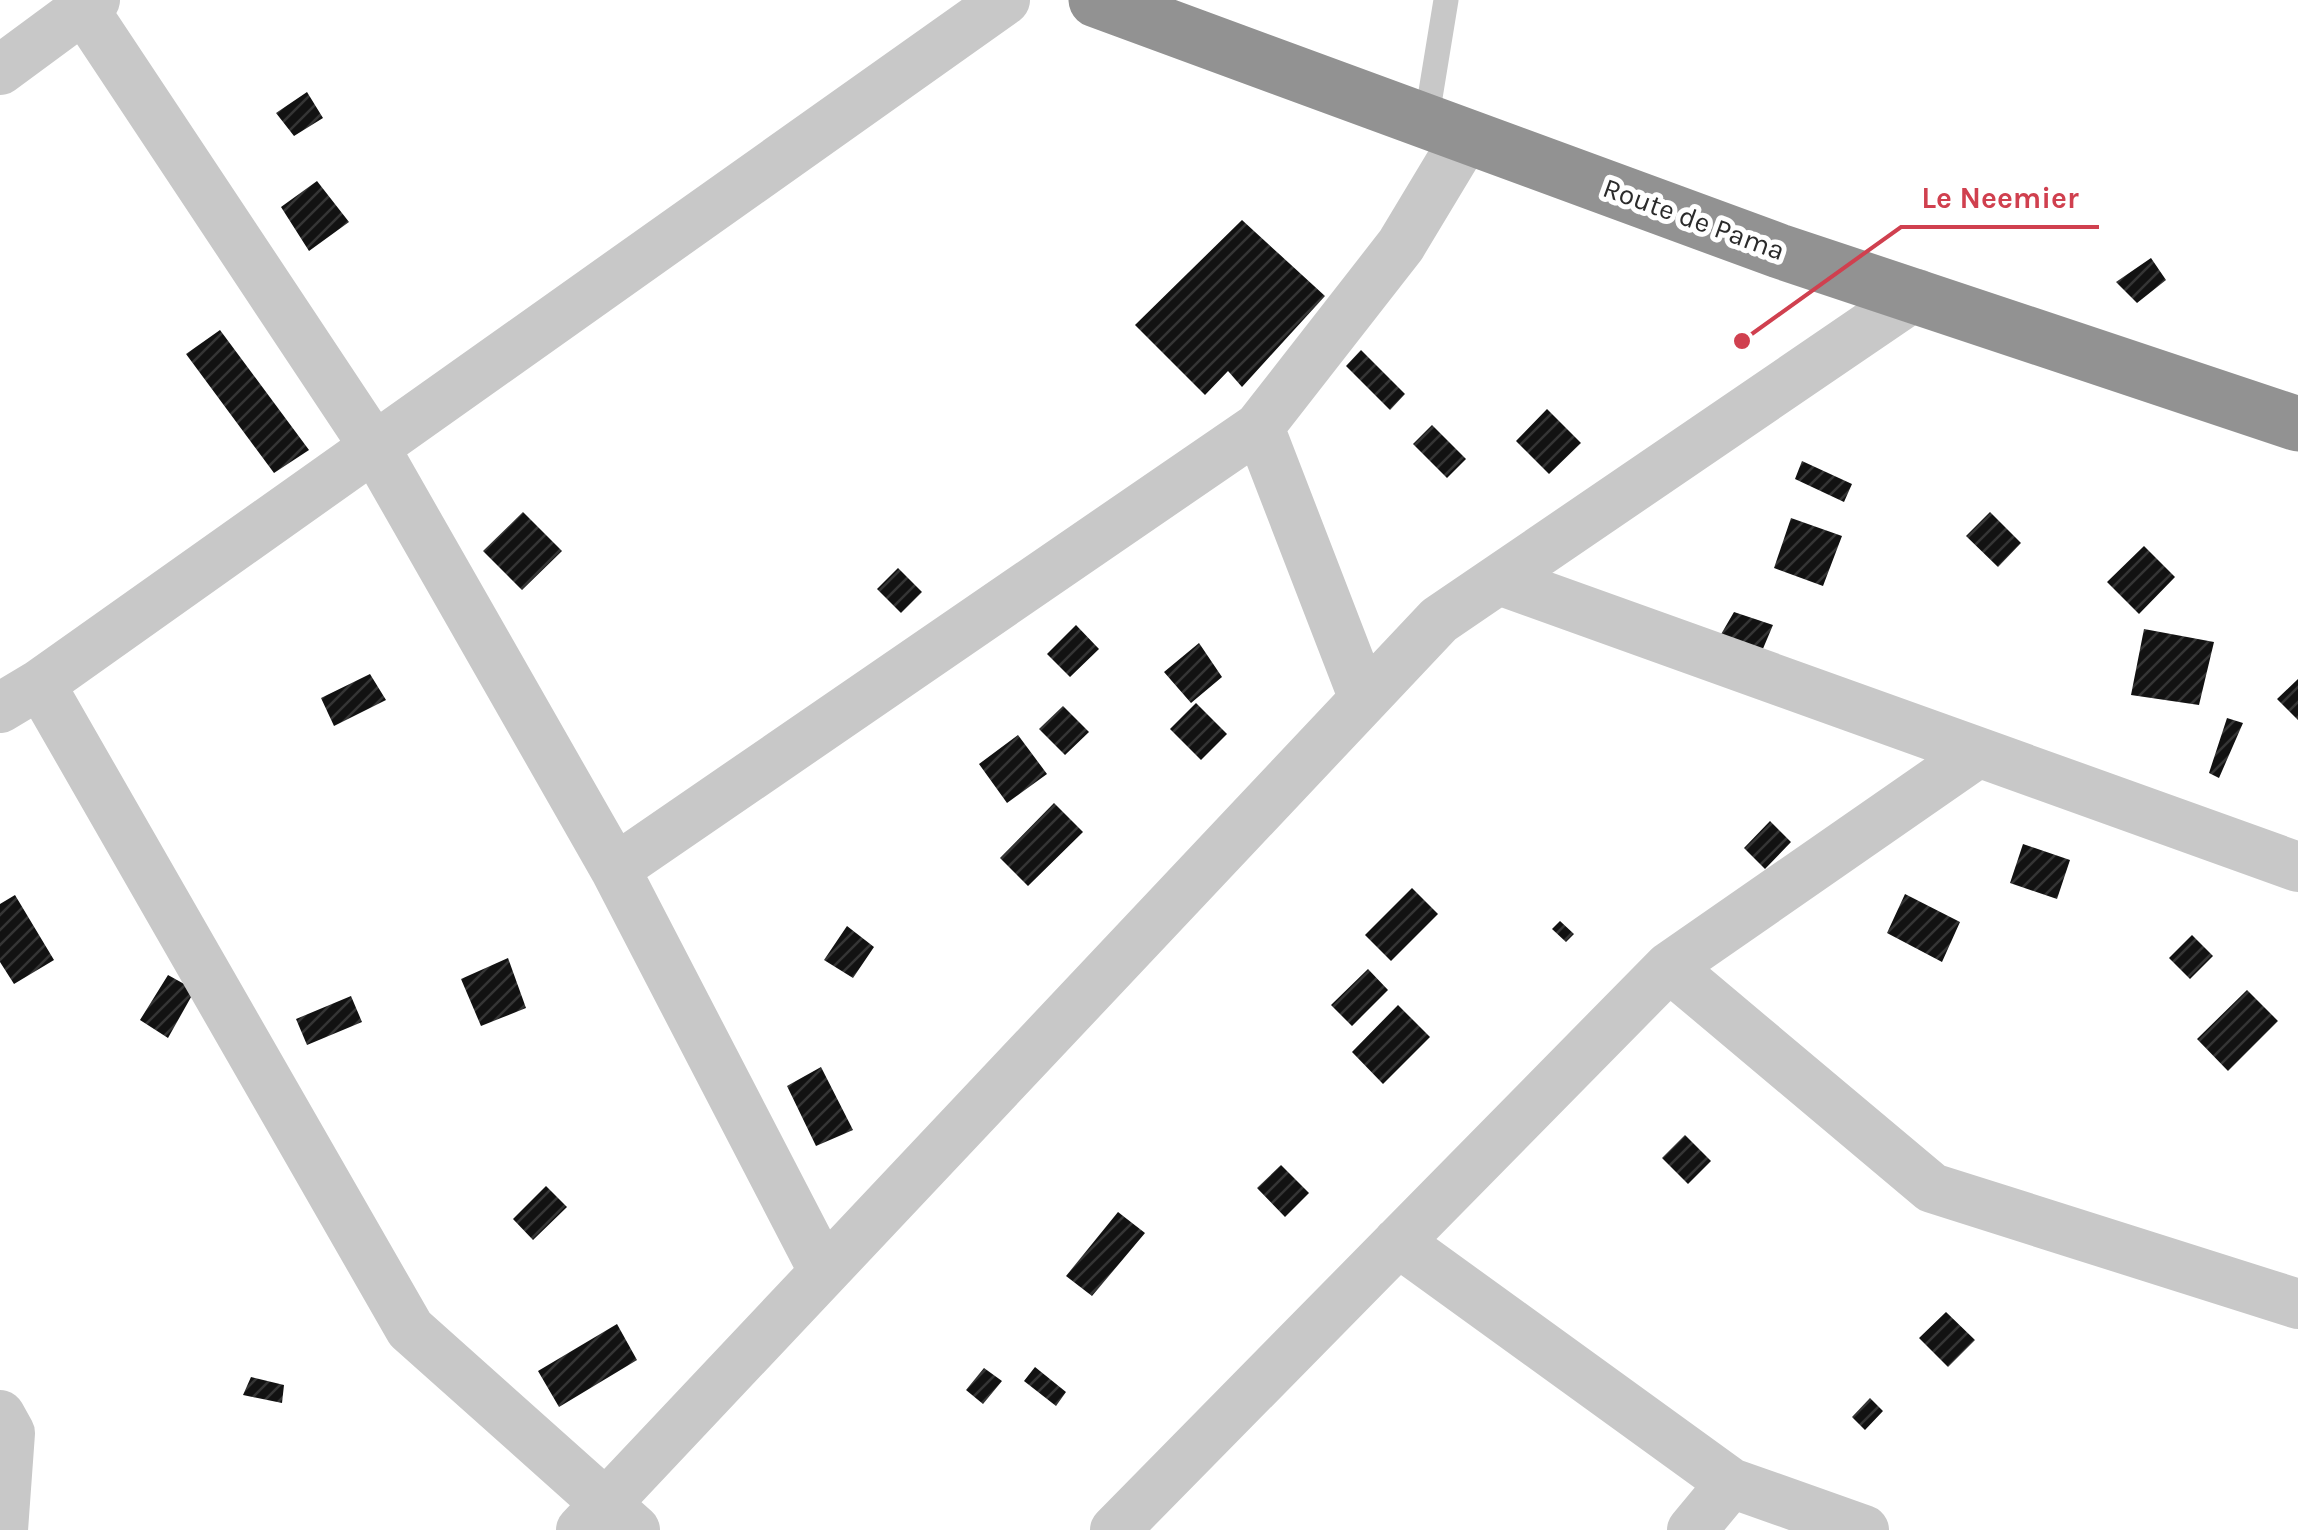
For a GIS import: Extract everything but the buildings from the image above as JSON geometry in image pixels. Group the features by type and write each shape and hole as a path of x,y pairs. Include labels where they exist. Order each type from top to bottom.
{"highway":[{"name":"Route de Pama","path":"1096,0 1779,251 2298,424"}],"street":[{"path":"1005,0 20,696 410,1329 607,1522 824,1272 1439,620 1917,294"},
{"path":"0,70 89,4 372,446 615,869 824,1272"},
{"path":"615,869 1259,428 1401,246 1446,129"},
{"path":"1259,428 1364,700"},
{"path":"1499,580 2298,867"},
{"path":"1115,1530 1669,967 1976,754"},
{"path":"1669,967 1932,1188 2298,1304"},
{"path":"1398,1242 1730,1483 1864,1530"},
{"path":"0,1415 10,1433 3,1530"},
{"path":"1692,1530 1730,1483"}],"lane":[{"path":"1446,0 1446,129"}],"place":[{"name":"Le Neemier","path":"1742,341"}]}
